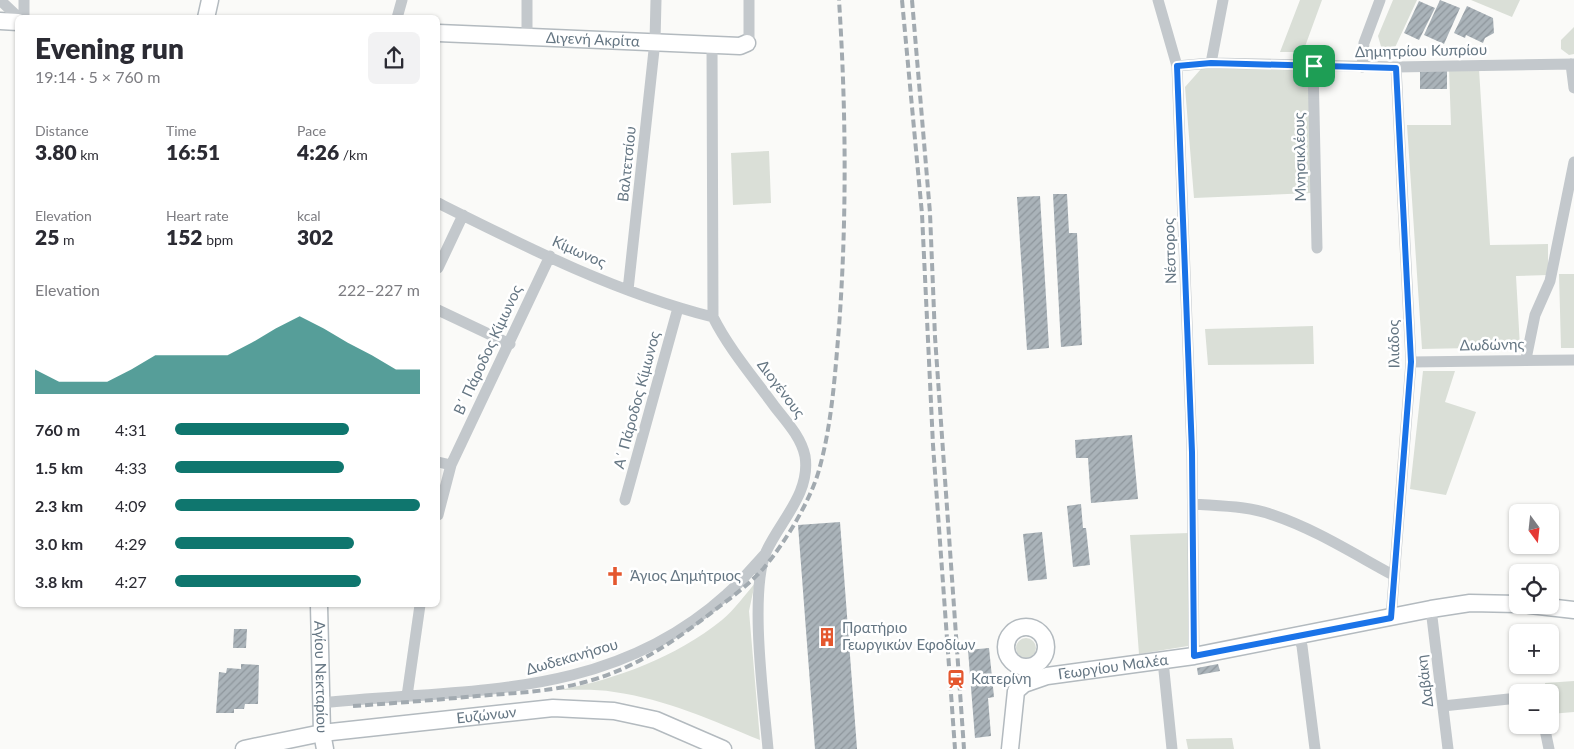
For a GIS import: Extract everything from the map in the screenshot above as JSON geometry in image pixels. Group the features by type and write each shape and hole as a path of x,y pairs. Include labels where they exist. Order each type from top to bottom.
{"street":[{"path":"0,0 16,15"},
{"path":"24,0 24,15"},
{"path":"207,15 210,0"},
{"path":"398,15 402,0"},
{"path":"527,36 528,0"},
{"name":"Βαλτετσίου","path":"628,290 655,41 656,0"},
{"path":"747,43 749,38 749,0"},
{"name":"Νέστορος","path":"1158,0 1177,66 1194,504 1194,656"},
{"path":"1211,63 1223,0"},
{"path":"1362,66 1364,43 1380,0"},
{"path":"0,21 15,22"},
{"name":"Διγενή Ακρίτα","path":"440,34 655,41 740,46 747,43"},
{"name":"Διογένους","path":"712,44 713,317 722,336 796,435 804,455 805,476 798,495 766,553 760,584 759,620 768,749"},
{"name":"Δημητρίου Κυπρίου","path":"1177,66 1211,63 1396,68 1573,64"},
{"path":"1573,64 1574,88"},
{"name":"Μνησικλέους","path":"1314,66 1317,248"},
{"name":"Ιλιάδος","path":"1391,618 1411,362 1396,68"},
{"path":"1526,360 1535,316 1550,281 1574,162"},
{"name":"Κίμωνος","path":"440,204 462,216 628,290 678,308 713,317"},
{"path":"440,264 462,216"},
{"name":"Β΄ Πάροδος Κίμωνος","path":"440,507 451,466 550,256"},
{"name":"Α΄ Πάροδος Κίμωνος","path":"625,500 678,308"},
{"path":"440,311 510,344"},
{"name":"Δωδώνης","path":"1411,362 1574,360"},
{"path":"440,463 451,466"},
{"path":"1194,504 1235,507 1272,514 1310,530 1393,575"},
{"name":"Δωδεκανήσου","path":"322,703 486,691 545,683 595,669 629,656 693,620 726,594 766,553"},
{"name":"Γεωργίου Μαλέα","path":"1034,680 1060,674 1194,656 1431,609 1470,604 1509,604"},
{"name":"Αγίου Νεκταρίου","path":"319,607 322,733 325,749"},
{"path":"407,696 420,607"},
{"path":"1559,608 1574,610"},
{"name":"Δαβάκη","path":"1431,609 1448,749"},
{"path":"1010,749 1016,691 1024,684 1034,680 1044,657 1046,645 1040,632 1034,628 1018,628 1008,638 1005,649 1011,662 1020,667 1034,680"},
{"path":"1298,636 1302,646 1315,749"},
{"path":"1020,667 1037,665 1044,657"},
{"path":"1044,657 1060,674"},
{"path":"1162,660 1172,749"},
{"path":"1443,706 1509,699"},
{"name":"Ευζώνων","path":"254,748 322,733 529,710 586,708 614,711 656,720 723,749"},
{"path":"1546,734 1549,749"}],"shaded area":[{"path":"1300,0 1322,0 1303,52 1280,52"},
{"path":"1393,0 1417,0 1392,54 1382,50 1378,36"},
{"path":"1471,0 1520,0 1512,17"},
{"path":"1574,27 1574,54 1569,55 1561,49 1561,40"},
{"path":"1201,69 1311,69 1311,193 1194,198 1185,87"},
{"path":"1449,69 1479,69 1490,245 1548,244 1548,275 1516,276 1520,347 1422,349 1407,125 1451,125"},
{"path":"769,151 771,203 733,205 731,153"},
{"path":"1559,274 1574,274 1574,348 1561,348"},
{"path":"1313,326 1314,364 1208,365 1205,329"},
{"path":"1423,371 1455,371 1445,402 1476,412 1446,495 1410,489"},
{"path":"1189,533 1188,646 1139,654 1130,535"},
{"path":"755,583 749,611 760,740 671,705 633,695 608,691 560,690 603,680 666,656 722,620"},
{"path":"1022,638 1030,638 1036,644 1036,652 1030,658 1022,658 1016,652 1016,644"},
{"path":"1574,681 1574,712 1559,713 1559,684 1545,683"},
{"path":"1232,738 1234,749 1188,749 1186,739"}],"building":[{"path":"1440,0 1460,8 1444,44 1424,35"},
{"path":"1419,1 1435,8 1419,40 1404,33"},
{"path":"1467,6 1493,18 1494,33 1485,38 1483,43 1466,35 1465,38 1454,33"},
{"path":"1420,69 1447,70 1447,89 1420,89"},
{"path":"1053,194 1067,194 1069,233 1077,233 1082,345 1061,347"},
{"path":"1040,196 1049,348 1027,350 1017,197"},
{"path":"1132,435 1138,499 1091,503 1088,458 1076,458 1075,440"},
{"path":"1081,504 1083,528 1086,528 1090,565 1073,567 1067,506"},
{"name":"Πρατήριο Γεωργικών Εφοδίων","path":"840,522 857,749 815,749 798,525"},
{"path":"1042,532 1047,579 1028,581 1023,534"},
{"path":"234,629 247,629 246,648 233,648"},
{"path":"989,648 994,697 988,698 991,736 975,738 968,650"},
{"path":"241,664 259,665 258,704 245,704 244,709 234,709 234,713 216,713 219,672 226,673 227,668 241,669"},
{"path":"1218,664 1220,671 1198,675 1197,668"}],"railway":[{"path":"353,706 545,690 604,676 639,661 689,630 748,584 763,569 779,547 796,522 815,482 827,435 832,399 842,286 844,204 843,81 839,0"},
{"path":"902,0 922,214 933,445 955,749"},
{"path":"912,0 930,213 935,337 964,749"}],"place":[{"name":"Άγιος Δημήτριος","path":"615,576"},
{"name":"Πρατήριο Γεωργικών Εφοδίων","path":"827,637"},
{"name":"Κατερίνη","path":"956,679"}],"route":[{"path":"1211,63 1314,66 1396,68 1411,362 1391,618 1194,656 1194,517 1177,66 1211,63"}]}
